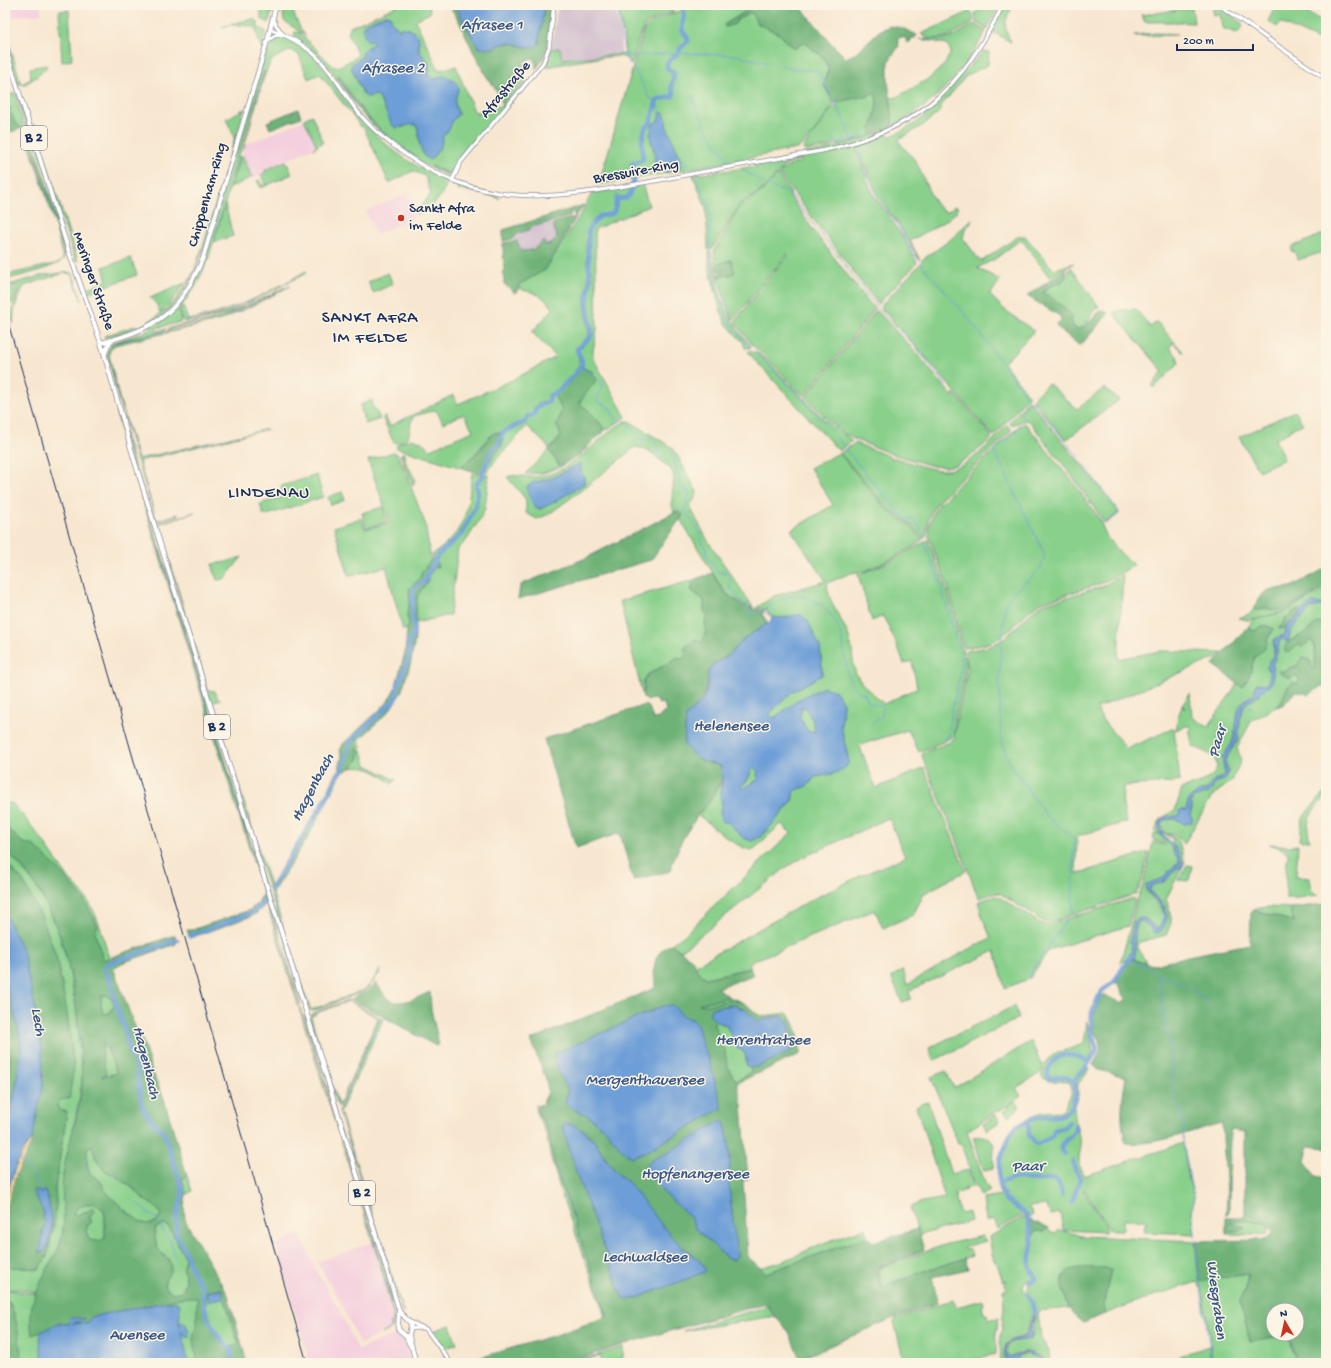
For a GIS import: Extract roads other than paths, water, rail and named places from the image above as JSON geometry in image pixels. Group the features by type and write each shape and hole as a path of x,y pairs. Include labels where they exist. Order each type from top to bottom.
{"main road":[{"name":"Chippenham-Ring","path":"101,343 138,332 160,319 178,303 191,284 202,258 267,42 276,5"},
{"name":"Afrastraße","path":"452,181 461,162 543,63 549,47 554,5"},
{"name":"Bressuire-Ring","path":"270,29 294,40 314,54 329,71 363,118 391,144 422,166 452,181 486,191 529,197 581,193 821,151 849,145 881,133 918,113 950,87 963,72 987,37 1003,5"},
{"path":"1219,5 1326,79"},
{"path":"267,42 274,36 282,34 273,18"},
{"name":"Meringer Straße","path":"5,47 69,252 101,343 128,438 269,896 399,1310"},
{"path":"105,357 107,347 111,340"},
{"name":"B 2","path":"399,1310 412,1326 409,1336 416,1363"},
{"name":"B 2","path":"399,1310 398,1329 406,1337 411,1347"},
{"path":"398,1323 402,1320 409,1321 423,1327 451,1363"},
{"path":"402,1333 407,1333 418,1327 428,1332"}],"water":[{"name":"Afrasee 1","path":"455,5 544,5 539,44 533,48 512,43 503,44 493,48 478,47"},
{"name":"Afrasee 2","path":"385,15 391,17 391,21 399,29 409,29 417,34 419,51 429,64 428,74 431,77 434,79 442,76 448,77 458,85 459,88 455,103 458,115 452,121 450,128 443,136 441,146 429,160 421,150 418,127 414,124 396,128 392,125 379,97 376,95 366,97 351,67 352,64 362,57 363,51 374,43 372,40 368,41 365,37 363,25"},
{"path":"660,113 664,113 667,121 666,125 681,159 682,167 669,171 658,171 654,162 655,154 650,135 653,124 658,121"},
{"path":"580,463 584,484 540,509 534,506 527,491 527,487 532,483 552,478"},
{"path":"1313,603 1324,604 1326,606 1326,611 1321,606 1314,607 1309,610 1291,630 1288,642 1284,641 1286,639 1284,638 1280,640 1272,665 1273,681 1268,687 1260,692 1256,698 1247,702 1244,706 1240,720 1238,739 1225,760 1228,771 1226,779 1215,783 1212,790 1208,793 1192,799 1190,815 1192,817 1192,822 1184,824 1172,819 1164,820 1161,823 1162,833 1177,849 1183,864 1182,867 1173,871 1165,881 1150,887 1150,891 1166,910 1167,919 1165,925 1160,932 1155,933 1146,924 1140,921 1138,922 1135,931 1134,959 1125,961 1132,951 1130,942 1134,921 1140,918 1146,919 1157,929 1163,920 1164,911 1150,895 1146,885 1164,878 1169,871 1179,863 1172,847 1161,835 1159,827 1160,821 1165,817 1178,816 1180,810 1187,810 1190,797 1195,795 1197,792 1206,790 1213,781 1221,778 1225,774 1222,758 1233,740 1240,707 1247,698 1254,695 1256,684 1265,684 1268,682 1270,675 1267,667 1274,653 1275,639 1286,634 1286,625 1293,622 1303,610"},
{"name":"Helenensee","path":"802,615 808,621 820,647 822,675 793,691 770,713 770,716 773,718 777,716 799,699 824,687 836,691 843,703 841,727 849,761 846,767 842,770 832,774 815,777 807,786 794,791 792,801 763,835 752,841 743,838 728,822 723,822 720,816 722,805 720,793 722,779 721,766 700,760 684,744 686,716 701,703 708,685 708,672 713,664 728,656 745,638 770,622 772,617 784,618","holes":["801,707 805,707 813,721 815,731 808,732 799,716 801,713","754,768 758,770 757,775 759,779 743,789 741,786 748,779 751,770"]},
{"name":"Lech","path":"5,913 23,952 39,1026 42,1048 43,1084 32,1140 22,1152 5,1197 5,1134 17,1080 21,1048 18,1028 5,981"},
{"name":"Mergenthauersee","path":"672,1005 685,1017 692,1019 697,1023 722,1108 647,1151 631,1157 622,1150 607,1131 587,1115 571,1108 565,1103 568,1090 558,1071 554,1054 663,1006"},
{"name":"Herrentratsee","path":"733,1005 746,1010 757,1021 782,1016 788,1021 795,1047 786,1054 757,1067 749,1068 746,1064 746,1056 743,1051 738,1049 726,1025 717,1022 710,1015 712,1008"},
{"name":"Hopfenangersee","path":"723,1120 729,1145 730,1171 728,1175 737,1255 734,1260 728,1259 696,1229 690,1217 662,1191 645,1168 646,1165 654,1159"},
{"name":"Lechwaldsee","path":"565,1123 584,1130 585,1133 593,1139 604,1157 618,1174 629,1183 666,1230 684,1249 700,1261 705,1268 705,1272 637,1298 627,1300 623,1299 577,1175 563,1127"},
{"path":"33,1190 41,1193 45,1191 49,1203 52,1226 47,1247 43,1253 39,1252 46,1221 42,1219 44,1214"},
{"path":"221,1289 224,1297 209,1302 207,1292"},
{"name":"Auensee","path":"166,1302 176,1302 180,1304 179,1327 180,1322 184,1322 189,1337 186,1337 181,1332 188,1363 44,1363 40,1340 41,1332 55,1325 70,1324 69,1320 71,1318 84,1318 85,1320 73,1324 87,1323 91,1318 99,1315"},
{"path":"1033,1308 1036,1316 1032,1327 1031,1338 1009,1343 1006,1350 1008,1357 1012,1358 1019,1354 1029,1352 1041,1358 1026,1353 1021,1354 1013,1363 1009,1362 1005,1356 1006,1345 1012,1340 1027,1335 1034,1313"}],"waterway":[{"path":"617,5 625,56 634,68 650,98 656,102"},
{"path":"483,472 492,449 498,445 503,432 524,423 528,416 533,416 537,407 549,402 550,395 555,394 581,367 582,360 577,349 592,334 587,304 590,280 588,233 590,227 600,216 612,214 614,212 617,198 625,199 628,197 634,176 632,164 643,159 642,141 645,128 650,124 657,100 673,96 674,94 672,86 674,74 668,69 667,63 688,41 682,30 684,13 682,5"},
{"path":"678,53 735,55 793,69 818,71 841,114 853,141"},
{"path":"626,56 678,53"},
{"path":"692,95 708,130 718,147 729,161"},
{"path":"657,100 660,113"},
{"path":"834,138 835,143 839,143 864,136"},
{"path":"856,148 878,197 898,226 918,260"},
{"path":"681,159 685,159 691,169"},
{"path":"741,169 768,186 783,190 791,195 877,307"},
{"path":"695,176 710,209 710,250"},
{"path":"710,253 715,279 729,323 750,347"},
{"path":"920,263 970,320 1027,397"},
{"path":"878,309 915,346 947,386"},
{"path":"755,353 813,410 844,447"},
{"path":"582,364 583,370 589,372 603,385 597,400 599,403 608,406 613,415 620,421"},
{"path":"1031,400 1076,454 1119,512 1119,514 1106,524"},
{"path":"1024,419 1020,412 1030,401"},
{"path":"624,422 632,428 639,438 652,440 655,442 660,457 664,456 666,452 670,450 676,466 679,484 688,491 689,497 684,512 697,528 704,547 707,549 706,556 718,572 727,574 730,577 730,588 748,608 750,613 754,614 762,612 778,601 795,596 816,601 829,612 841,635 851,683 859,692 865,694 870,703 883,707 882,716 872,723"},
{"path":"1002,637 1005,611 1010,597 1037,572 1044,560 1044,553 994,451 1024,423"},
{"path":"845,449 906,520 913,518 921,530 924,538"},
{"name":"Hagenbach","path":"271,889 328,795 346,760 349,743 395,699 398,692 397,686 400,682 410,652 408,641 413,637 413,591 425,581 438,555 463,533 476,505 478,492 476,484 483,475"},
{"path":"924,541 942,588"},
{"path":"942,590 956,640"},
{"path":"763,611 772,617"},
{"path":"1002,640 999,680 1001,736 1004,748 1007,757 1018,775 1048,818 1074,838 1071,915"},
{"path":"956,642 958,649"},
{"path":"944,741 944,738 949,736 952,710 962,667 959,651"},
{"path":"1249,707 1254,709"},
{"name":"Hagenbach","path":"190,936 251,913 264,901"},
{"path":"1027,978 1068,918"},
{"name":"Hagenbach","path":"177,940 107,964 104,968 111,982 116,1004 126,1033 128,1046 136,1065 143,1109 155,1124 164,1132 181,1185 183,1193 177,1215 176,1234 186,1253 192,1271 202,1287 204,1306 208,1319 218,1336 231,1350 233,1363"},
{"name":"Paar","path":"1069,1122 1063,1128 1054,1130 1053,1136 1038,1144 1035,1143 1029,1135 1028,1122 1032,1119 1037,1117 1062,1115 1070,1108 1074,1097 1076,1079 1085,1069 1097,1050 1091,1031 1092,1012 1103,990 1113,983 1130,957"},
{"path":"1130,960 1158,975 1172,1059 1173,1087"},
{"path":"1158,975 1179,982"},
{"path":"1179,982 1184,985"},
{"path":"1185,985 1195,992"},
{"path":"1196,992 1209,1005"},
{"name":"Paar","path":"1074,1082 1064,1077 1053,1079 1048,1078 1048,1070 1052,1063 1058,1057 1066,1055 1077,1057 1088,1062"},
{"path":"1174,1090 1181,1109 1184,1130 1184,1148 1194,1196 1192,1211 1195,1236"},
{"name":"Paar","path":"1028,1122 1017,1126 1010,1135 999,1163 999,1184 1005,1199 1027,1215 1032,1241 1029,1264 1036,1279 1029,1282"},
{"name":"Paar","path":"1064,1154 1061,1150 1061,1146 1072,1135 1075,1126"},
{"path":"18,1159 34,1175 42,1192"},
{"name":"Paar","path":"1071,1202 1080,1178 1073,1161"},
{"name":"Paar","path":"999,1184 1014,1178 1038,1180 1052,1179 1060,1185 1061,1195"},
{"path":"136,1202 148,1213 154,1216 158,1222"},
{"path":"159,1224 170,1240 174,1255"},
{"name":"Wiesgraben","path":"1196,1240 1200,1282 1212,1363"},
{"name":"Paar","path":"1028,1294 1032,1302 1034,1313"}],"railway":[{"path":"5,312 307,1363"}],"place":[{"name":"Sankt Afra im Felde","path":"401,218"}],"district":[{"name":"SANKT AFRA IM FELDE","path":"370,329"},
{"name":"LINDENAU","path":"269,494"}]}
